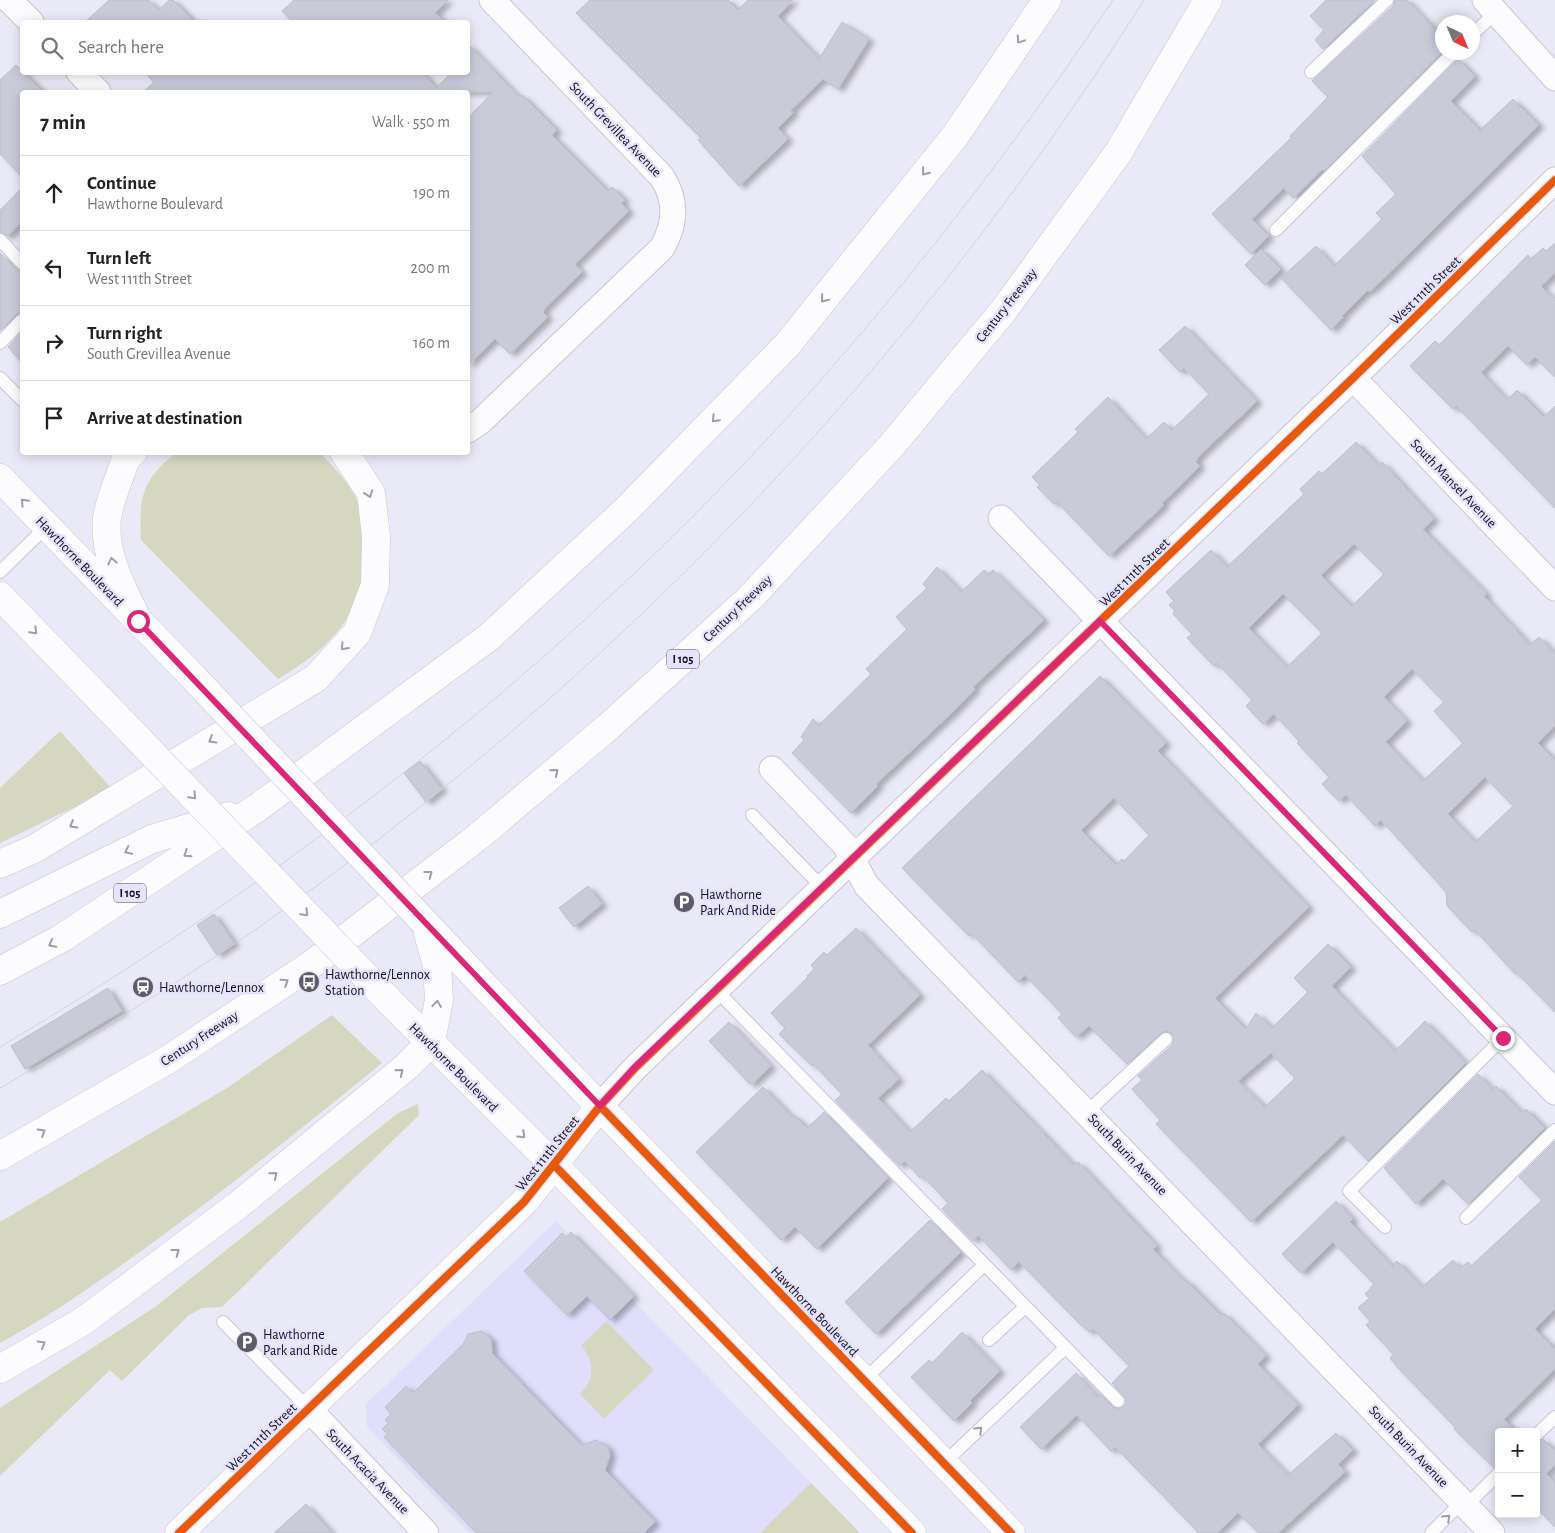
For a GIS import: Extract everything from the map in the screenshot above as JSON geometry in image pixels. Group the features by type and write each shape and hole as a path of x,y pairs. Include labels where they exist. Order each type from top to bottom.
{"main road":[{"name":"I 105","path":"0,971 62,938 257,808 489,637 627,509 780,352 955,136 1047,0"},
{"name":"Century Freeway","path":"0,1156 169,1059 308,967 479,836 608,727 750,598 892,445 1004,310 1118,153 1208,0"},
{"path":"130,455 126,458 108,515 107,526 112,565 138,621"},
{"path":"0,864 34,849 316,678 357,633 375,586 376,536 371,493 346,455"},
{"name":"Hawthorne Boulevard","path":"0,478 195,679 425,923 445,959 600,1106 1011,1533"},
{"name":"Hawthorne Boulevard","path":"0,596 394,1006 490,1104 554,1165 912,1533"},
{"path":"0,914 152,839 257,808"},
{"path":"0,1369 82,1322 237,1206 406,1067 431,1042 445,959"},
{"name":"West 111th Street","path":"180,1533 524,1202 600,1106"}],"street":[{"path":"9,0 29,20"},
{"name":"South Grevillea Avenue","path":"470,429 481,421 662,248 671,232 674,213 672,192 662,177 492,0"},
{"path":"1490,6 1555,78"},
{"path":"82,75 96,90"},
{"name":"West 111th Street","path":"600,1106 634,1068 853,860 1353,378 1555,180"},
{"name":"South Mansel Avenue","path":"1353,378 1555,588"},
{"path":"1001,518 1555,1092"},
{"name":"South Burin Avenue","path":"772,769 846,845 866,885 1492,1533"},
{"name":"South Acacia Avenue","path":"309,1409 426,1533"}],"lane":[{"path":"1311,72 1387,0"},
{"path":"1480,22 1490,6"},
{"path":"1276,230 1446,60"},
{"path":"0,240 20,261"},
{"path":"0,343 20,322"},
{"path":"0,378 20,398"},
{"path":"0,572 47,526"},
{"path":"752,815 823,888"},
{"path":"716,990 1118,1402"},
{"path":"1385,1227 1349,1191 1503,1038"},
{"path":"1087,1112 1166,1039"},
{"path":"1466,1218 1555,1130"},
{"path":"864,1380 984,1265"},
{"path":"989,1340 1025,1307"},
{"path":"223,1322 309,1409"},
{"path":"944,1464 1065,1348"},
{"path":"1540,1431 1555,1417"},
{"path":"1431,1533 1495,1477"}],"shaded area":[{"path":"556,1221 860,1533 469,1533 367,1427 366,1404"}],"green space":[{"path":"174,455 322,455 334,467 354,494 360,511 364,542 360,588 353,607 331,639 298,666 278,679 141,540 141,513 145,491 155,472"},
{"path":"60,731 112,789 0,843 0,788"},
{"path":"332,1015 382,1063 241,1176 155,1241 60,1307 0,1343 0,1222 227,1088"},
{"path":"418,1104 419,1115 222,1307 202,1308 189,1315 122,1381 110,1370 0,1476 0,1408 155,1307 398,1113"},
{"path":"606,1321 654,1370 604,1419 580,1394 591,1377 591,1364 581,1346"},
{"path":"811,1483 860,1533 760,1533"}],"building":[{"path":"109,0 148,0 159,10 169,0 173,0 193,20 87,20"},
{"path":"294,0 448,0 435,13 443,20 291,20 282,11"},
{"path":"590,0 728,0 738,10 748,0 793,0 778,16 819,59 842,22 869,39 838,89 823,79 791,110 793,113 778,128 788,139 739,186 698,140 701,138 576,13"},
{"path":"1326,0 1375,0 1323,49 1315,40 1324,30 1310,16"},
{"path":"1395,0 1407,0 1435,30 1435,59 1324,171 1323,169 1293,198 1284,188 1252,219 1269,236 1251,254 1212,214 1291,138 1290,136 1328,97 1312,81 1393,6"},
{"path":"470,46 520,98 522,95 557,130 552,135 608,191 612,187 625,200 621,203 629,211 575,264 582,272 546,307 543,312 548,317 510,354 495,339 470,363 470,116 493,92 470,92 470,90 145,90 154,82 147,75 425,75 436,88 449,75 470,75"},
{"path":"1457,60 1475,76 1451,101 1480,130 1513,99 1539,125 1382,280 1369,292 1368,290 1331,330 1281,278 1316,246 1334,266 1382,219 1376,213 1396,194 1362,156"},
{"path":"16,65 20,69 20,75 26,75 41,90 20,90 20,175 0,154 0,80"},
{"path":"20,190 20,223 8,236 0,232 0,210"},
{"path":"1555,243 1555,273 1541,286 1555,301 1555,377 1535,357 1527,365 1508,346 1481,372 1507,400 1517,390 1544,417 1555,406 1555,508 1456,406 1453,409 1410,366 1435,341 1439,345 1528,255 1531,259 1543,248 1546,251"},
{"path":"1261,249 1281,269 1265,285 1245,265"},
{"path":"0,253 20,274 20,313 16,314 0,331"},
{"path":"1185,326 1257,401 1198,457 1196,462 1200,466 1162,503 1164,505 1109,556 1057,502 1054,504 1037,487 1040,485 1032,477 1078,432 1075,429 1108,397 1146,439 1164,422 1172,430 1209,394 1184,368 1180,372 1159,350"},
{"path":"20,333 20,361 8,347"},
{"path":"1356,442 1379,466 1382,462 1434,519 1423,529 1487,594 1484,596 1530,645 1539,637 1555,654 1555,725 1538,743 1555,760 1555,1012 1517,973 1515,974 1474,929 1472,932 1447,906 1446,892 1381,820 1375,826 1346,795 1339,801 1322,784 1329,777 1297,743 1299,741 1274,714 1263,724 1246,706 1252,700 1217,663 1214,666 1187,638 1192,634 1173,614 1175,611 1169,605 1174,601 1166,592 1211,550 1227,567 1304,494 1300,489 1319,471 1322,474","holes":["1354,544 1384,574 1352,606 1321,575","1283,594 1322,633 1287,667 1249,628","1412,669 1444,702 1434,711 1463,743 1423,781 1386,742 1407,721 1384,697","1485,777 1513,806 1475,842 1448,814"]},
{"path":"937,567 961,592 984,570 989,574 993,570 1044,620 973,687 975,689 955,710 876,784 878,786 851,813 792,753 804,740 801,737 813,719 819,725 871,674 866,669 907,629 896,617 927,588 923,584"},
{"path":"1100,676 1166,743 1158,751 1309,907 1215,998 1246,1029 1256,1013 1272,1028 1308,992 1294,978 1328,944 1351,967 1332,986 1395,1051 1425,1021 1466,1063 1368,1161 1343,1135 1251,1222 1156,1124 1160,1120 1132,1089 1142,1080 1138,1076 1172,1045 1174,1038 1172,1033 1165,1031 1161,1033 1127,1064 1089,1026 1076,1037 1058,1018 1062,1014 1025,975 1018,982 971,933 969,936 902,868","holes":["1114,798 1149,835 1124,861 1122,859 1116,865 1081,830","1271,1053 1295,1078 1265,1107 1238,1081"]},
{"path":"420,761 442,789 426,802 404,773"},
{"path":"588,886 602,904 574,927 559,908"},
{"path":"214,914 234,943 217,955 197,925"},
{"path":"856,928 920,995 868,1045 899,1079 878,1098 910,1132 946,1098 949,1101 982,1070 1074,1165 1078,1162 1157,1246 1153,1249 1184,1281 1186,1280 1221,1315 1224,1313 1266,1356 1258,1364 1298,1405 1258,1444 1288,1475 1336,1433 1353,1450 1338,1464 1345,1472 1278,1533 1259,1533 1238,1513 1217,1533 1199,1533 1115,1447 1111,1451 1077,1415 1041,1449 1020,1427 1076,1373 1098,1397 1100,1394 1113,1407 1120,1409 1126,1404 1126,1399 1112,1383 1129,1366 1093,1329 1089,1332 1078,1322 1019,1262 1011,1270 978,1235 973,1241 942,1209 948,1203 923,1176 920,1178 905,1161 900,1166 835,1100 842,1094 813,1064 812,1066 779,1034 785,1028 771,1013 808,977 814,969 811,965 824,952 827,955"},
{"path":"108,988 122,1011 25,1069 11,1046"},
{"path":"729,1022 771,1066 751,1085 709,1041"},
{"path":"1478,1074 1492,1089 1496,1086 1522,1113 1526,1109 1545,1128 1468,1204 1443,1179 1416,1204 1384,1168"},
{"path":"763,1087 792,1117 794,1115 807,1128 824,1112 888,1178 817,1249 795,1227 781,1240 696,1152"},
{"path":"1555,1141 1555,1309 1535,1329 1555,1349 1555,1369 1504,1419 1512,1428 1495,1428 1495,1466 1493,1467 1454,1429 1455,1427 1397,1367 1390,1358 1394,1355 1366,1325 1370,1321 1358,1308 1369,1298 1365,1294 1374,1284 1333,1242 1301,1273 1282,1254 1336,1201 1353,1219 1350,1222 1392,1266 1397,1261 1422,1287 1453,1260 1460,1268 1468,1262 1471,1266 1542,1200 1519,1177"},
{"path":"930,1220 961,1252 876,1334 845,1302"},
{"path":"571,1232 634,1296 610,1320 587,1296 567,1315 524,1271 562,1233 566,1238"},
{"path":"482,1331 491,1339 492,1353 581,1445 596,1440 608,1447 610,1456 605,1470 655,1522 644,1533 477,1533 384,1437 388,1434 382,1429 388,1423 385,1420 391,1414 385,1407 406,1386 413,1393 464,1343 468,1334"},
{"path":"962,1332 1000,1371 970,1401 972,1403 954,1421 911,1377 929,1360 932,1363"},
{"path":"1543,1439 1555,1451 1555,1465 1546,1474 1555,1482 1555,1527 1540,1511 1540,1441"},
{"path":"306,1504 332,1533 274,1533"}],"tram line":[{"path":"0,1047 83,997 164,944 323,834 476,715 621,586 757,450 884,307 1002,156 1113,0"},
{"path":"0,1088 128,1013 221,953 384,835 510,733 630,625 745,511 853,392 956,267 1053,136 1144,0"}],"cycle path":[{"path":"179,1533 524,1202 600,1106 635,1068 1353,378 1555,180"},
{"path":"600,1106 1011,1533"},
{"path":"554,1165 912,1533"}],"place":[{"name":"Hawthorne Park And Ride","path":"684,902"},
{"name":"Hawthorne/Lennox Station","path":"309,982"},
{"name":"Hawthorne/Lennox","path":"143,987"},
{"name":"Hawthorne Park and Ride","path":"247,1342"}],"route":[{"path":"138,621 600,1106 634,1068 1100,621 1503,1038"}]}
